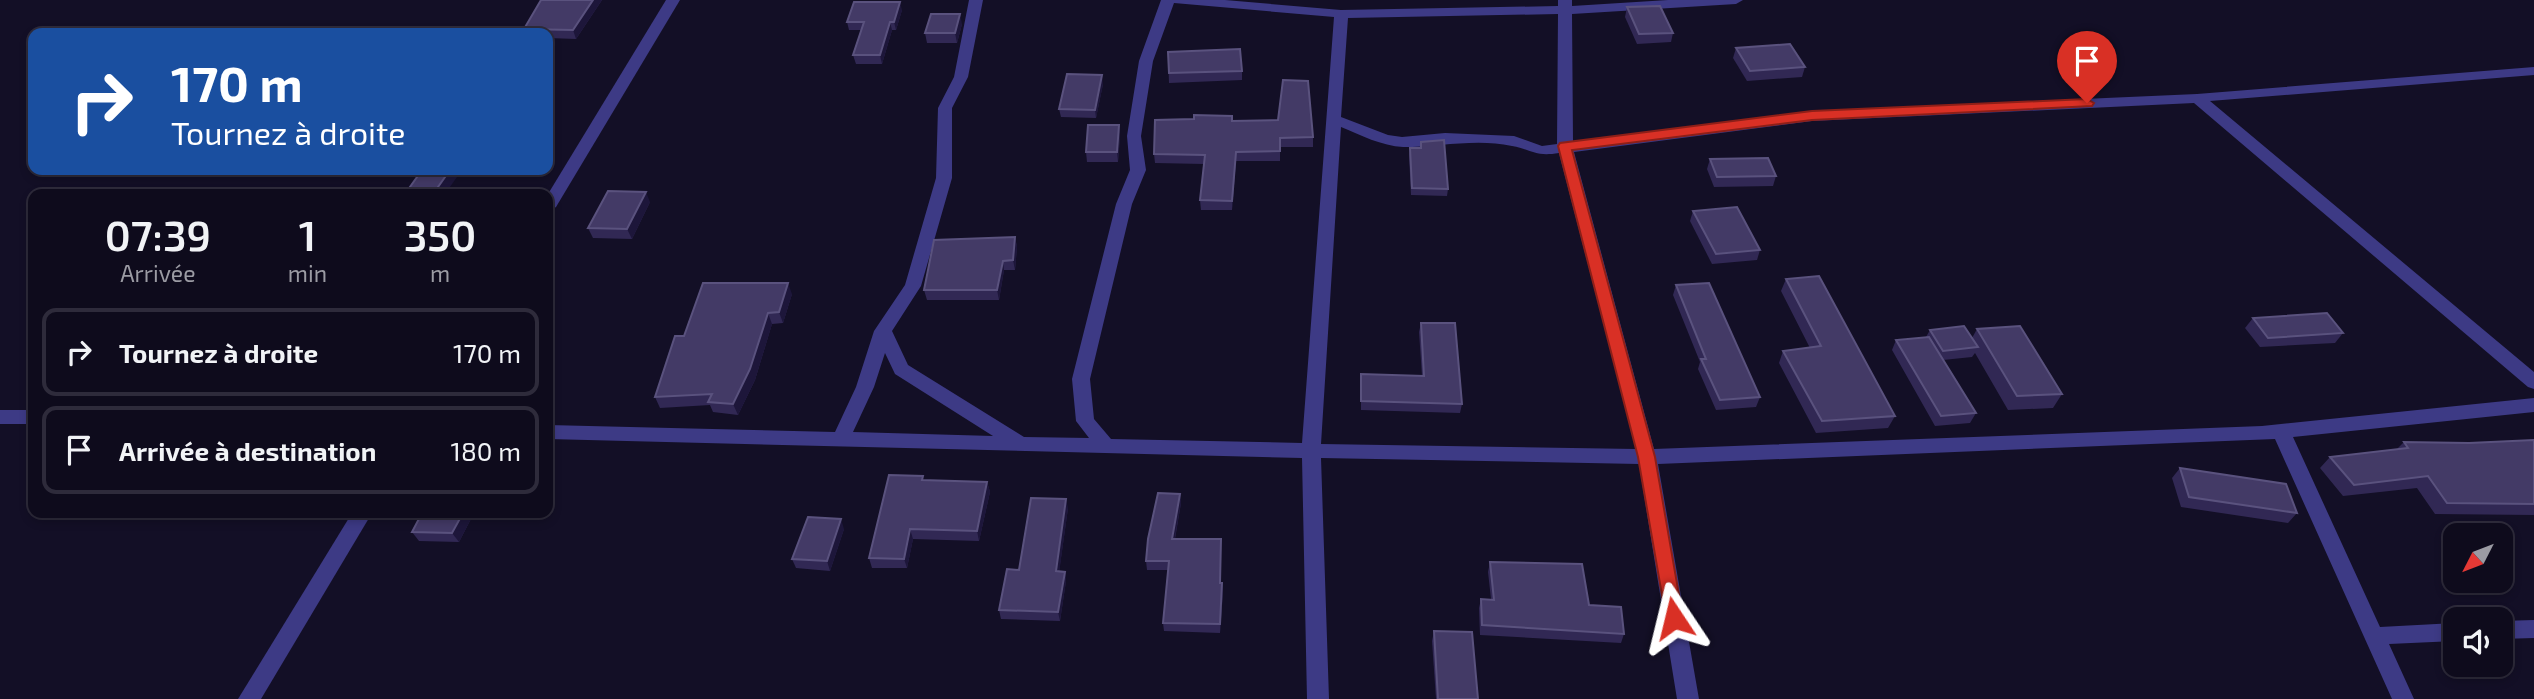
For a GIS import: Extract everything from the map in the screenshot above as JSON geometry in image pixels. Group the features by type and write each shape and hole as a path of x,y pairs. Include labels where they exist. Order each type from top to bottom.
{"street":[{"path":"553,198 673,0"},
{"path":"841,439 865,387 883,331 913,286 944,178 945,108 961,77 976,0"},
{"path":"1106,446 1086,421 1081,379 1124,204 1138,170 1134,136 1146,61 1168,0"},
{"path":"1178,0 1341,14 1736,0"},
{"path":"1566,5 1565,146 1647,457 1688,699"},
{"path":"1318,699 1311,452 1341,14"},
{"path":"1334,119 1385,139 1402,142 1445,138 1514,141 1541,151 1812,116 2197,98 2534,71"},
{"path":"2197,98 2534,382"},
{"path":"883,331 901,369 1022,444"},
{"path":"553,432 1311,452 1647,457 2281,431 2534,405"},
{"path":"0,417 28,417"},
{"path":"2281,431 2403,699"},
{"path":"249,699 359,518"},
{"path":"2513,630 2534,629"},
{"path":"2374,636 2443,633"}],"building":[{"path":"541,0 593,0 573,30 525,28"},
{"path":"854,2 900,2 894,22 890,22 880,55 853,55 864,22 847,22"},
{"path":"1660,6 1673,33 1639,34 1627,7"},
{"path":"931,14 960,14 955,33 925,33"},
{"path":"1790,44 1805,67 1750,71 1736,48"},
{"path":"1240,49 1242,71 1169,73 1168,52"},
{"path":"1067,74 1102,75 1095,110 1059,109"},
{"path":"1283,80 1308,81 1313,137 1280,138 1280,151 1236,152 1232,201 1200,200 1205,155 1154,154 1155,120 1194,119 1194,115 1232,116 1232,121 1278,120"},
{"path":"1088,125 1119,125 1117,152 1086,152"},
{"path":"1444,140 1448,189 1412,188 1410,148 1421,148 1421,142"},
{"path":"1768,158 1776,176 1717,177 1710,159"},
{"path":"418,175 446,175 437,189 409,189"},
{"path":"608,191 646,192 627,229 588,228"},
{"path":"1737,207 1760,250 1716,254 1693,211"},
{"path":"1015,237 1013,260 1003,261 997,290 924,290 934,240"},
{"path":"1819,276 1895,416 1822,421 1783,351 1821,346 1786,279"},
{"path":"703,283 788,283 779,312 768,313 750,369 733,404 708,402 712,394 655,397 675,336 684,336"},
{"path":"1709,283 1760,397 1720,400 1701,359 1706,359 1676,285"},
{"path":"2327,313 2343,333 2268,338 2253,318"},
{"path":"1421,323 1455,323 1462,404 1361,401 1361,374 1424,376"},
{"path":"1964,326 1978,347 1943,351 1930,330"},
{"path":"2020,326 2062,394 2017,396 1977,329"},
{"path":"1929,337 1976,413 1941,416 1896,340"},
{"path":"2534,440 2534,504 2447,503 2428,476 2354,485 2330,457 2408,448 2404,442"},
{"path":"2180,468 2286,484 2297,513 2189,497"},
{"path":"889,475 923,476 922,480 987,482 977,531 910,529 904,559 869,558"},
{"path":"1158,493 1180,494 1172,539 1221,539 1220,624 1163,623 1169,561 1146,561"},
{"path":"1031,498 1066,499 1056,571 1065,572 1058,612 999,610 1007,569 1019,570"},
{"path":"808,517 841,519 827,561 792,559"},
{"path":"419,518 460,518 452,533 412,532"},
{"path":"1490,562 1582,564 1589,605 1621,607 1624,634 1482,625 1481,599 1494,600"},
{"path":"1434,631 1472,632 1478,699 1438,699"}],"route":[{"path":"1674,618 1647,457 1565,146 1812,116 2087,103"}]}
